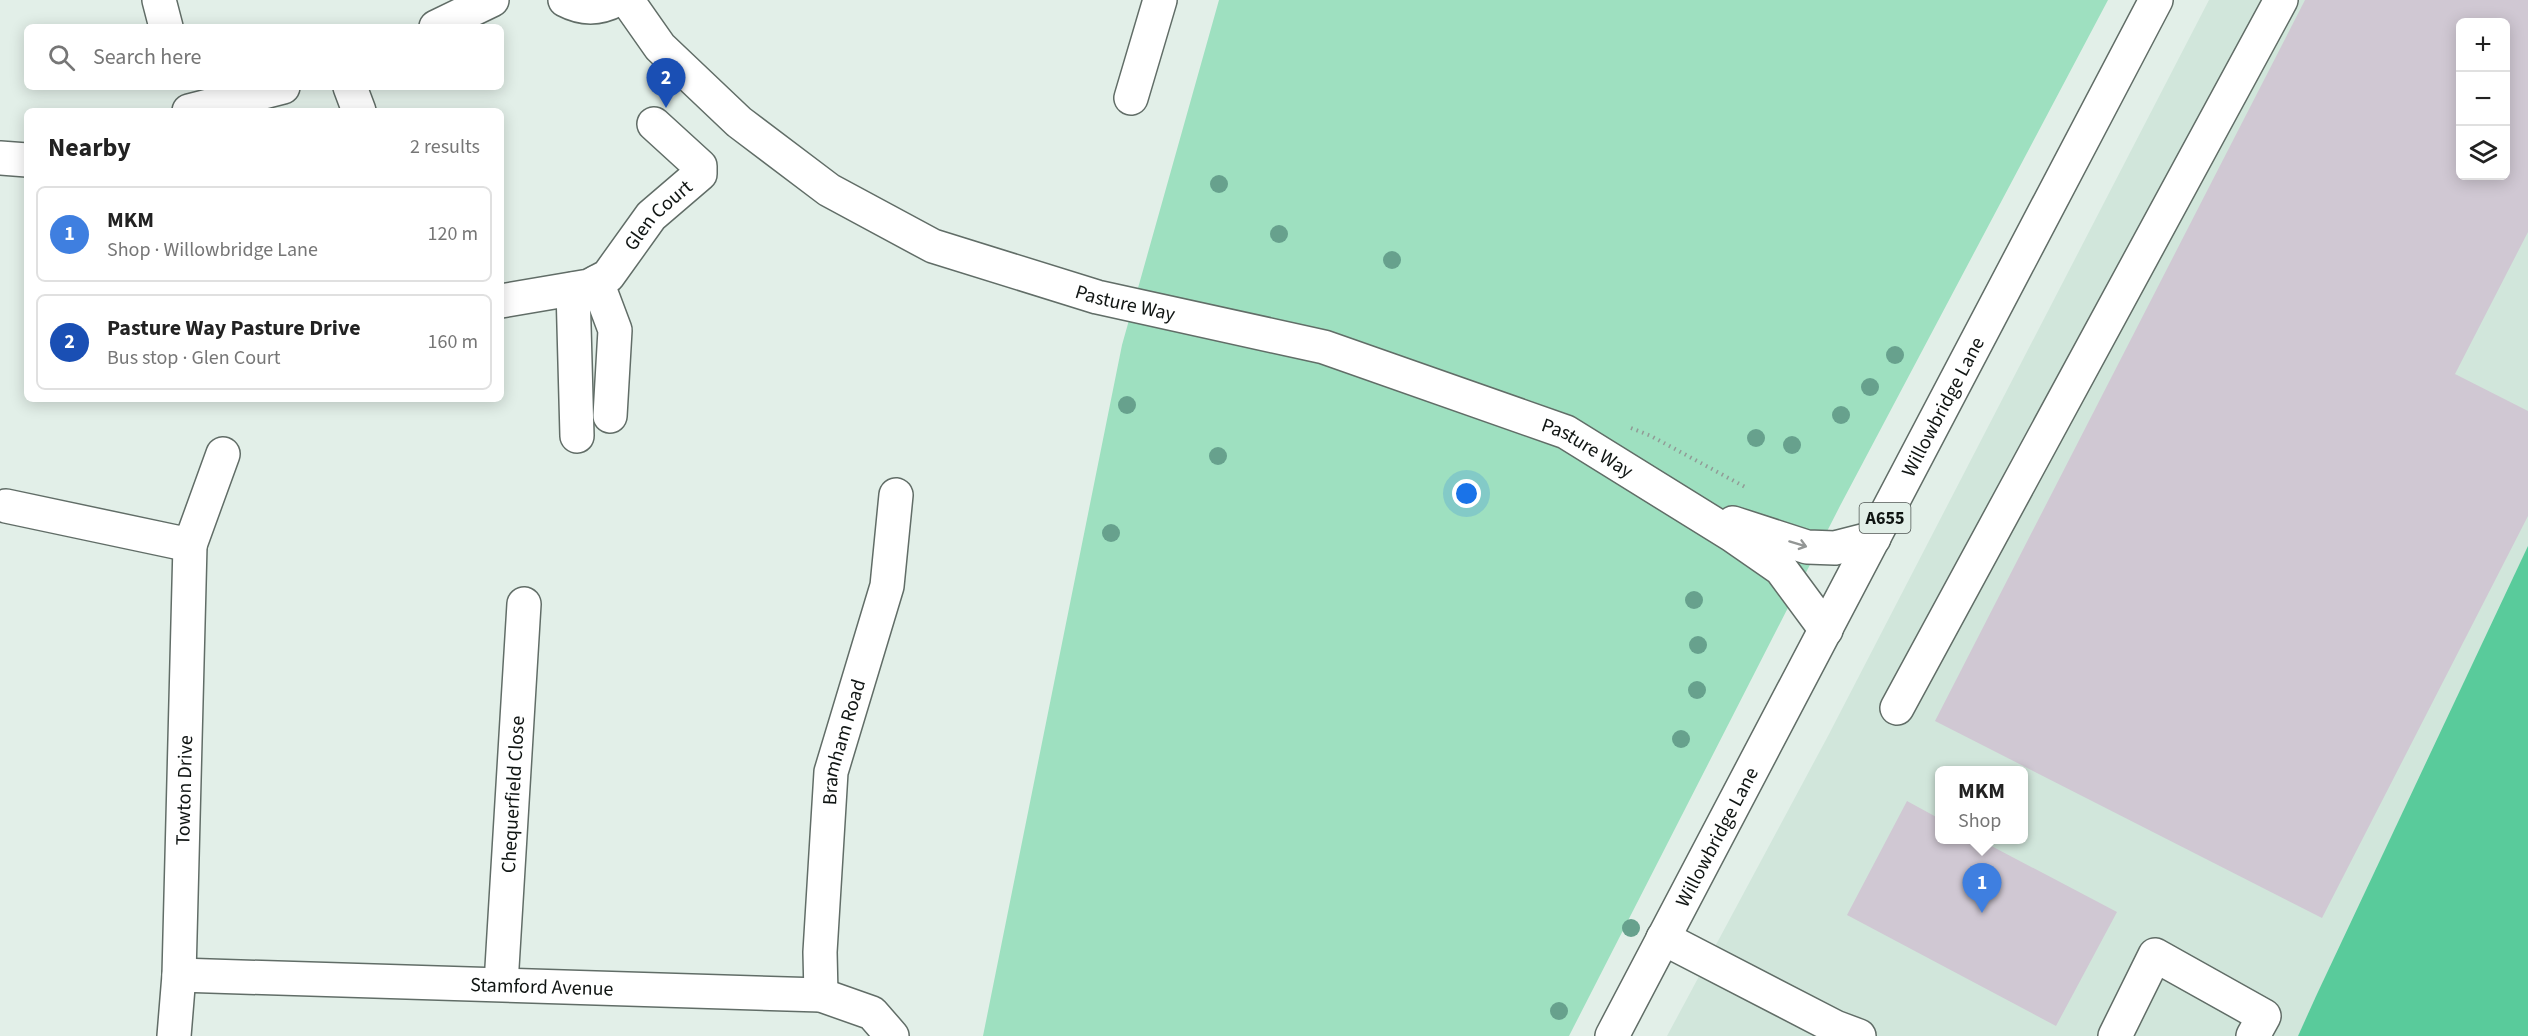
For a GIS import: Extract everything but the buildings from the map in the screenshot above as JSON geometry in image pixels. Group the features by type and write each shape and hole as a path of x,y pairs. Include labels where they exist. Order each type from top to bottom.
{"street":[{"path":"159,0 165,24"},
{"path":"442,24 492,0"},
{"path":"565,0 574,5 596,7 616,0"},
{"name":"Pasture Way","path":"627,0 660,47 739,123 829,190 933,246 1096,297 1324,347 1566,432 1781,569 1826,630"},
{"path":"1131,98 1160,0"},
{"name":"Willowbridge Lane","path":"1612,1036 2156,0"},
{"path":"1897,708 2282,0"},
{"path":"184,90 189,108"},
{"path":"202,108 271,90"},
{"path":"352,90 358,108"},
{"name":"Glen Court","path":"585,285 608,276 651,216 700,174 700,166 654,124"},
{"path":"0,158 24,160"},
{"path":"504,300 585,285"},
{"path":"585,285 615,330 610,416"},
{"path":"577,436 585,285"},
{"name":"Towton Drive","path":"174,1036 179,975 190,545 223,454"},
{"name":"Bramham Road","path":"821,995 820,952 831,772 887,586 895,489"},
{"path":"2,503 190,545"},
{"name":"Pasture Way","path":"1683,505 1808,547 1835,548 1874,538"},
{"name":"Chequerfield Close","path":"501,984 527,600"},
{"path":"1663,938 1835,1027 1859,1036"},
{"path":"2115,1036 2155,955 2264,1016 2253,1036"},
{"name":"Stamford Avenue","path":"179,975 821,995 872,1013 892,1036"}],"shaded area":[{"path":"2209,0 2528,0 2528,569 2298,1036 1667,1036 1828,736"}],"green space":[{"path":"1219,0 2108,0 1841,504 1569,1036 983,1036 1122,345"},
{"path":"2528,546 2528,1036 2298,1036 2317,994"}],"place":[{"name":"Pasture Way Pasture Drive","path":"666,108"},
{"name":"MKM","path":"1982,913"}]}
